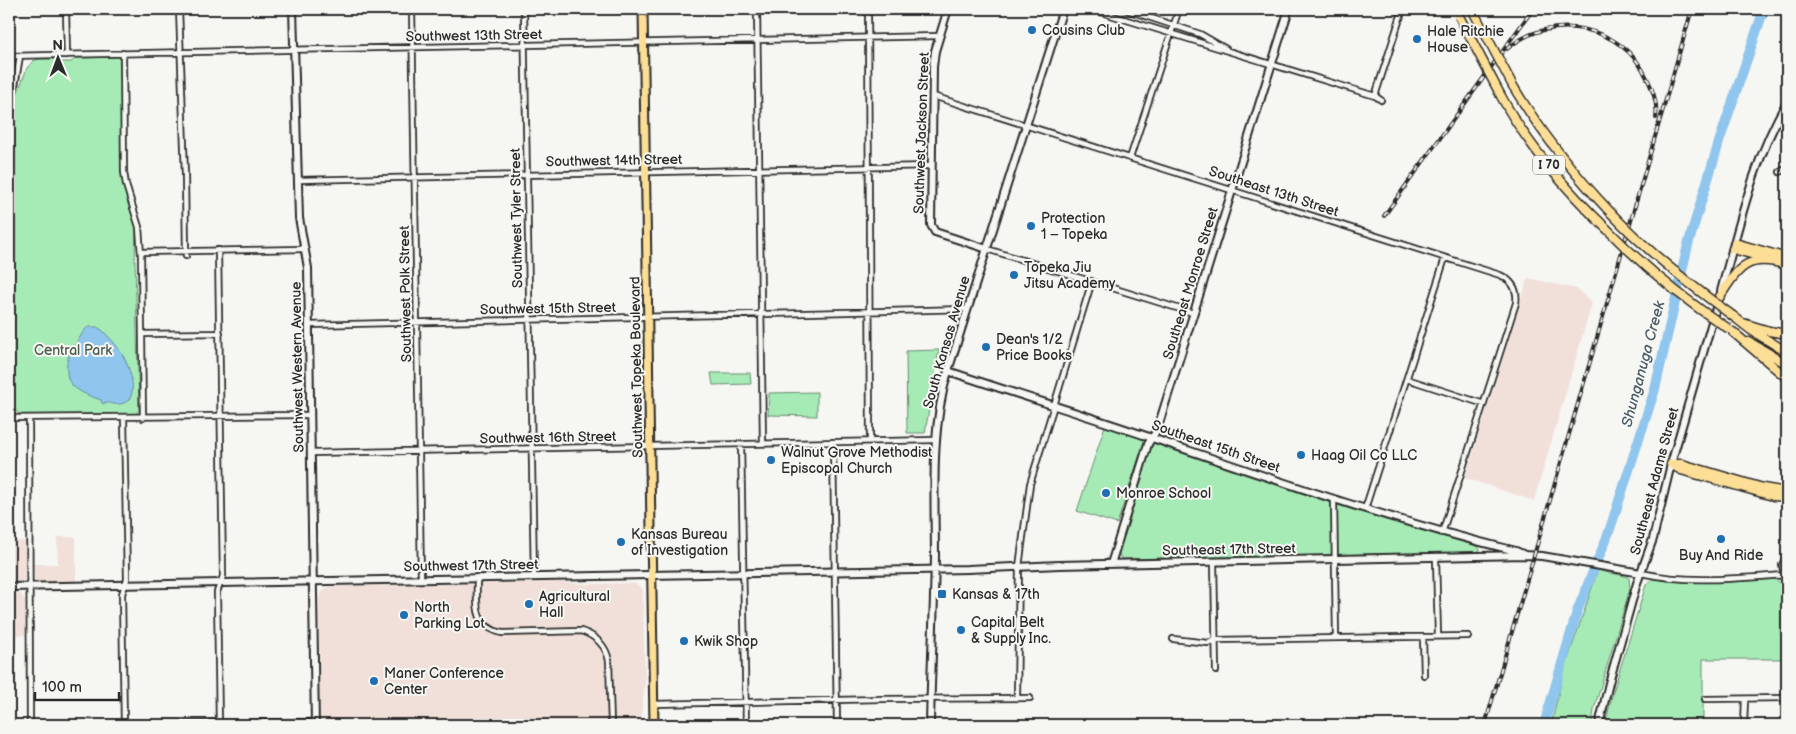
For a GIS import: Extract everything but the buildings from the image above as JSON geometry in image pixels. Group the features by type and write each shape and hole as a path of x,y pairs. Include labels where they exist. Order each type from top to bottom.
{"highway":[{"name":"I 70","path":"1472,9 1513,86 1536,124 1587,188 1636,239 1675,272 1751,330 1787,352"},
{"name":"I 70","path":"1457,13 1509,111 1539,152 1582,203 1660,278 1731,331 1787,364"},
{"path":"1734,246 1787,258"},
{"path":"1734,246 1787,265"},
{"path":"1719,298 1731,280 1748,264 1760,260 1773,261"},
{"path":"1740,322 1769,331 1787,334"},
{"path":"1731,331 1787,378"},
{"path":"1671,464 1682,464 1763,488 1787,492"},
{"path":"1671,464 1681,470 1773,496 1787,497"}],"main road":[{"name":"Southwest Topeka Boulevard","path":"643,9 654,725"}],"street":[{"path":"66,9 67,55"},
{"path":"179,9 186,253"},
{"name":"Southwest Western Avenue","path":"293,9 299,218 308,268 315,724"},
{"name":"Southwest Polk Street","path":"412,9 421,578"},
{"name":"Southwest Tyler Street","path":"524,9 534,576"},
{"path":"757,9 764,443"},
{"path":"868,9 870,441"},
{"name":"Southwest Jackson Street","path":"948,9 939,36 933,67 930,219 933,230 987,249"},
{"name":"South Kansas Avenue","path":"930,725 935,440 938,411 948,371 1063,9"},
{"path":"1091,9 1374,96 1381,100"},
{"path":"1124,9 1200,34 1227,50"},
{"path":"1130,158 1179,9"},
{"name":"Southeast Monroe Street","path":"1111,564 1146,452 1157,430 1289,9"},
{"path":"1374,96 1403,9"},
{"name":"Southwest 13th Street","path":"9,56 939,36"},
{"path":"123,53 124,172 126,186 136,212 141,252 143,418"},
{"path":"9,97 16,86 20,56"},
{"path":"933,96 1026,125"},
{"name":"Southeast Adams Street","path":"1599,725 1608,683 1653,539 1671,464 1762,150 1787,102"},
{"name":"Southeast 13th Street","path":"1026,125 1506,278 1513,285 1517,294 1516,303 1484,404"},
{"name":"Southwest 14th Street","path":"298,180 931,166"},
{"path":"1780,172 1787,168"},
{"path":"141,252 186,253 218,250 305,249"},
{"path":"987,249 1193,314"},
{"path":"218,250 223,576 217,592 219,724"},
{"path":"1365,510 1445,258"},
{"path":"1017,696 1019,567 1030,484 1092,281"},
{"name":"Southwest 15th Street","path":"309,324 968,309"},
{"path":"142,334 220,333"},
{"name":"Southeast 15th Street","path":"948,371 1365,510 1525,555 1694,580 1785,575"},
{"path":"1407,379 1484,404 1442,533"},
{"path":"9,418 310,415"},
{"path":"29,418 30,725"},
{"path":"124,418 126,578 122,594 124,725"},
{"name":"Southwest 16th Street","path":"311,453 935,440"},
{"path":"833,442 837,725"},
{"path":"740,444 746,725"},
{"path":"1334,500 1336,638"},
{"path":"1476,542 1482,546 1486,556"},
{"name":"Southeast 17th Street","path":"934,568 1525,555"},
{"path":"1787,555 1782,565 1787,592"},
{"path":"1436,558 1438,636"},
{"path":"1214,562 1216,670"},
{"name":"Southwest 17th Street","path":"9,587 934,568"},
{"path":"478,577 478,613 483,623 490,629 502,633 581,631 590,634 601,643 608,653 609,661 611,725"},
{"path":"1173,639 1208,643 1215,640 1468,636"},
{"path":"1423,637 1424,675"},
{"path":"654,704 1017,696 1030,698"},
{"path":"1705,699 1787,698"},
{"path":"1744,725 1745,699"},
{"path":"86,725 315,724"}],"shaded area":[{"path":"1528,278 1577,289 1592,303 1534,501 1465,478"},
{"path":"57,537 76,537 76,582 35,582 33,564 58,564"},
{"path":"9,541 26,541 26,578 21,583 9,583"},
{"path":"560,582 588,584 634,583 641,587 643,591 645,682 642,725 320,725 319,600 320,594 326,588 336,586"},
{"path":"9,594 21,594 25,601 25,635 9,636"}],"green space":[{"name":"Central Park","path":"76,58 122,58 121,164 125,190 136,224 135,259 139,410 136,414 23,415 18,413 9,403 9,106 18,92 27,68 33,61 39,59 59,59 59,62 71,62"},
{"path":"939,350 925,433 907,433 906,351"},
{"path":"711,373 750,373 751,384 713,385"},
{"path":"817,392 817,416 768,415 769,393"},
{"path":"1105,426 1145,439 1117,524 1077,511"},
{"path":"1154,443 1330,502 1477,546 1480,549 1479,552 1123,559 1118,551 1151,445"},
{"path":"1598,570 1629,578 1630,589 1594,709 1592,725 1551,725 1563,674"},
{"path":"1653,579 1729,582 1775,579 1780,584 1784,593 1786,604 1788,628 1787,659 1703,659 1703,725 1605,725 1613,692 1646,585"}],"water":[{"path":"88,327 97,327 102,330 118,347 126,362 132,381 132,390 130,397 125,402 117,404 105,402 104,404 101,400 79,390 70,383 67,365 70,352"}],"waterway":[{"name":"Shunganuga Creek","path":"1544,725 1578,609 1609,532 1655,389 1688,245 1720,139 1764,9"}],"railway":[{"path":"1384,216 1533,9"},
{"path":"1485,725 1692,9"},
{"path":"1507,49 1525,37 1544,30 1564,28 1585,29 1604,36 1621,46 1636,60 1653,92 1656,102 1656,118"}],"place":[{"name":"Cousins Club","path":"1032,30"},
{"name":"Hale Ritchie House","path":"1417,39"},
{"name":"Protection 1 – Topeka","path":"1031,226"},
{"name":"Topeka Jiu Jitsu Academy","path":"1014,275"},
{"name":"Dean's 1/2 Price Books","path":"986,347"},
{"name":"Haag Oil Co LLC","path":"1301,455"},
{"name":"Walnut Grove Methodist Episcopal Church","path":"771,460"},
{"name":"Monroe School","path":"1106,493"},
{"name":"Buy And Ride","path":"1721,539"},
{"name":"Kansas Bureau of Investigation","path":"621,542"},
{"name":"Kansas & 17th","path":"942,594"},
{"name":"Agricultural Hall","path":"529,604"},
{"name":"North Parking Lot","path":"404,615"},
{"name":"Capital Belt & Supply Inc.","path":"961,630"},
{"name":"Kwik Shop","path":"684,641"},
{"name":"Maner Conference Center","path":"374,681"}]}
